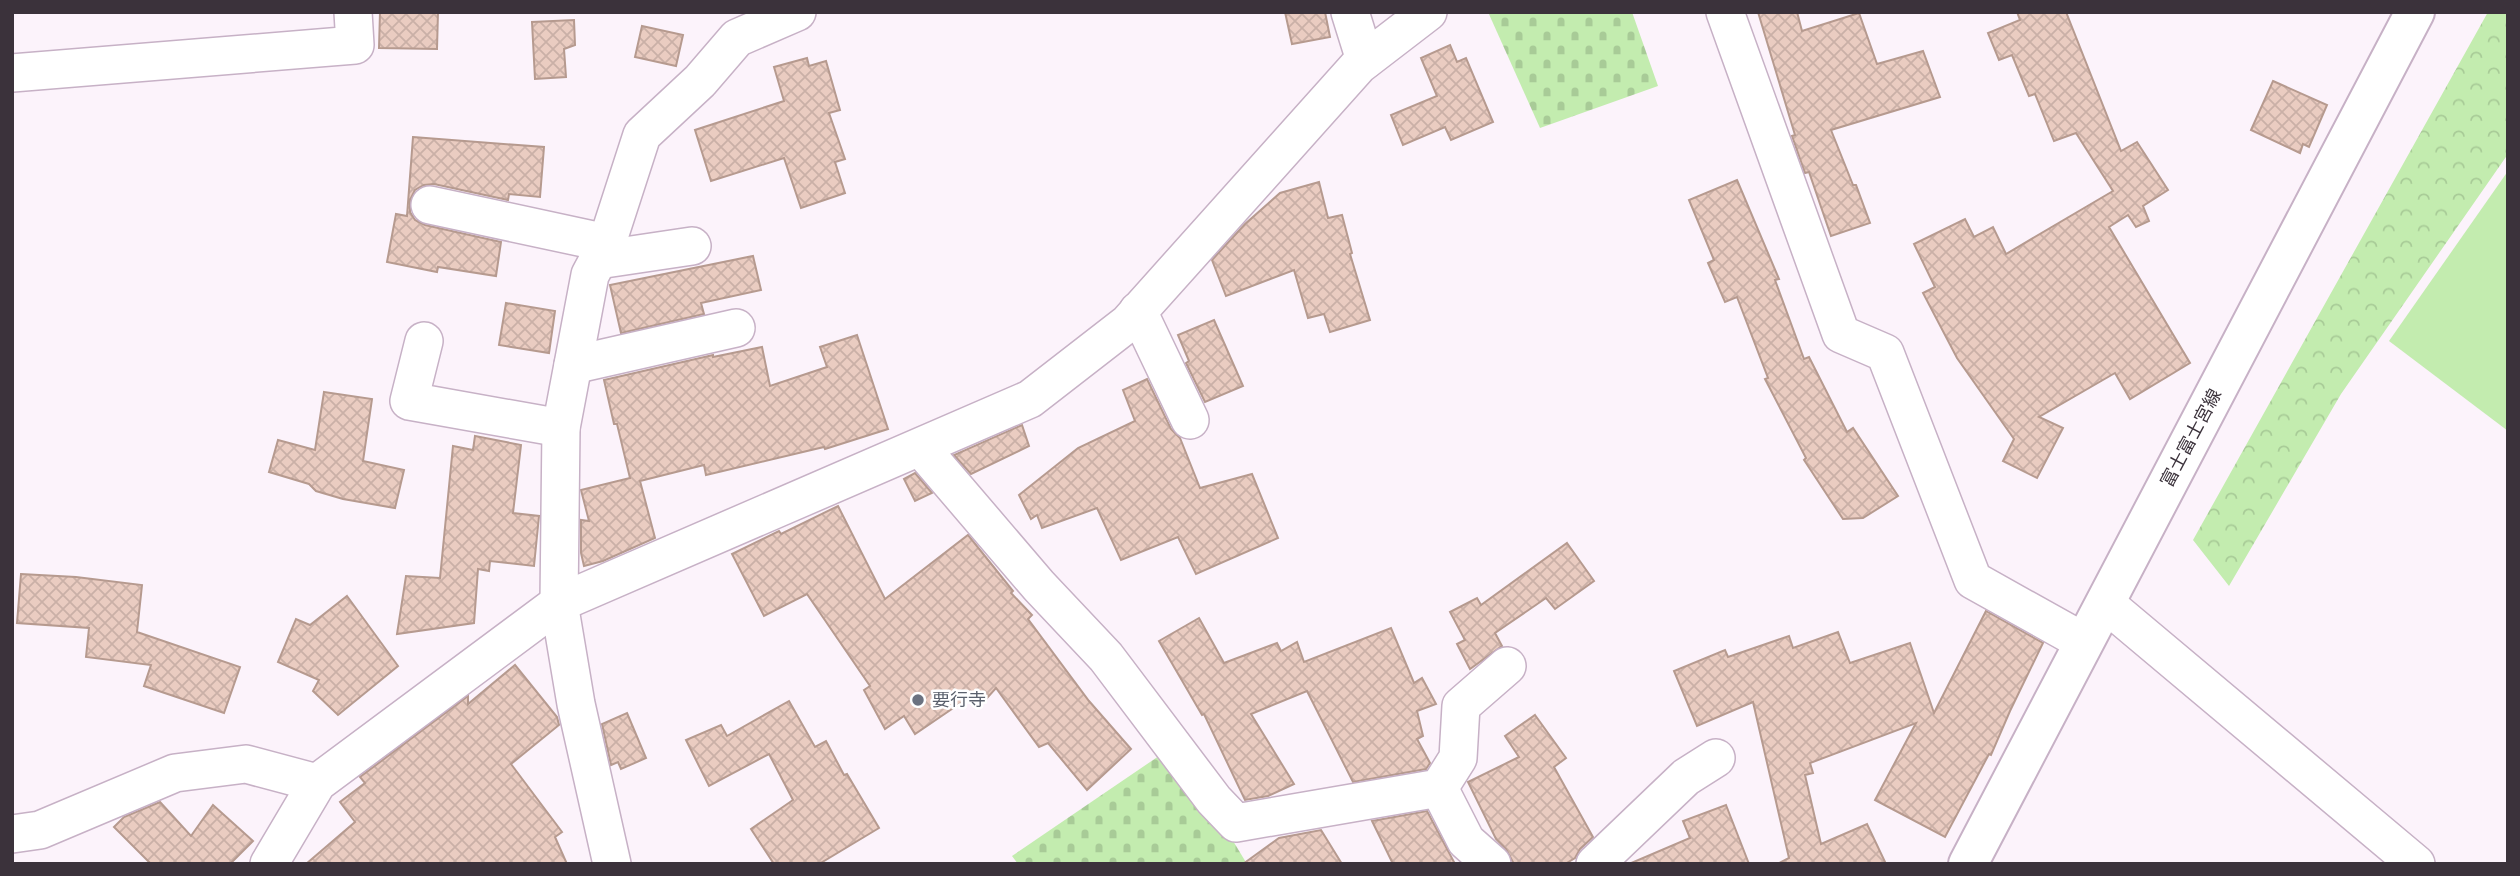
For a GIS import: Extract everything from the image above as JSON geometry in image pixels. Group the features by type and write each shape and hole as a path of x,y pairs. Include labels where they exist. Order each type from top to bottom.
{"main road":[{"name":"富士富士宮線","path":"1968,864 2415,12"}],"street":[{"path":"12,73 355,44 353,12"},
{"path":"612,864 576,704 559,603 561,428 590,275 603,251 642,135 700,81 736,25 797,12"},
{"path":"1350,12 1365,60"},
{"path":"269,864 317,782 559,603 1030,399 1128,323 1365,60 1429,12"},
{"path":"1725,12 1841,334 1885,353 1973,580 2084,642"},
{"path":"430,205 603,251 692,246"},
{"path":"1138,311 1191,420"},
{"path":"573,365 736,328"},
{"path":"424,341 409,401 561,428"},
{"path":"921,448 1039,586 1106,657 1213,800 1236,823 1439,788 1458,758 1461,706 1507,666"},
{"path":"2105,603 2416,864"},
{"path":"1613,857 1686,777 1716,758"},
{"path":"12,834 40,830 175,774 246,764 317,782"},
{"path":"1439,788 1466,841 1492,864"}],"green space":[{"path":"1488,12 1632,12 1658,86 1540,128"},
{"path":"2488,12 2508,12 2508,154 2341,394 2229,586 2193,540"},
{"path":"2508,171 2508,431 2389,341"},
{"path":"1175,745 1247,864 1018,864 1012,856"}],"building":[{"path":"380,12 438,12 437,49 379,48"},
{"path":"1285,12 1325,12 1330,37 1292,44"},
{"path":"1758,12 1797,12 1802,31 1859,13 1877,64 1923,51 1940,97 1831,130 1870,223 1831,236 1809,172 1805,173 1792,136 1795,135"},
{"path":"2017,12 2066,12 2121,151 2137,142 2168,190 2143,206 2149,221 2136,227 2128,215 2109,227 2190,363 2130,399 2115,373 2039,417 2063,428 2037,478 2003,461 2014,439 1957,358 1923,293 1935,287 1914,244 1965,219 1974,237 1993,227 2006,254 2113,191 2076,133 2054,141 2035,94 2029,96 2012,55 1999,60 1988,33 2020,20"},
{"path":"574,20 575,45 564,49 566,77 535,79 532,22"},
{"path":"642,26 683,35 676,66 635,57"},
{"path":"1450,45 1457,62 1466,58 1493,122 1451,140 1445,127 1403,145 1391,115 1437,96 1421,58"},
{"path":"807,58 809,66 826,61 840,110 829,113 845,159 835,162 845,193 801,208 784,158 711,181 695,130 784,101 774,67"},
{"path":"2273,81 2327,105 2309,147 2303,144 2300,153 2251,130"},
{"path":"413,137 544,147 540,197 509,194 508,200 434,184 415,190 410,200 410,212 415,220 425,225 501,242 496,276 438,267 437,272 387,262 396,214 407,216"},
{"path":"1737,180 1779,279 1775,280 1804,359 1809,357 1847,432 1853,428 1898,496 1863,518 1843,519 1804,460 1806,458 1765,379 1768,378 1737,297 1725,302 1708,263 1714,260 1689,200"},
{"path":"1319,182 1328,218 1342,215 1352,253 1350,254 1370,320 1330,332 1324,314 1308,318 1294,270 1226,296 1212,260 1245,224 1280,193"},
{"path":"753,256 761,290 701,303 704,314 621,333 610,285"},
{"path":"506,303 555,311 549,353 499,345"},
{"path":"1214,320 1243,386 1205,402 1186,363 1189,361 1178,335"},
{"path":"857,335 888,429 825,449 824,447 706,475 704,465 640,481 655,538 603,561 584,566 581,553 581,520 589,521 581,490 630,478 604,380 713,355 762,347 770,386 827,367 820,347"},
{"path":"1147,379 1171,429 1180,438 1200,488 1252,474 1278,538 1196,574 1178,537 1121,560 1097,508 1042,528 1037,515 1031,519 1019,495 1078,448 1135,421 1123,390"},
{"path":"324,392 372,399 363,461 404,470 395,508 343,499 316,491 309,484 269,472 278,440 315,450"},
{"path":"1022,425 1029,446 971,474 954,455"},
{"path":"475,436 521,445 513,513 539,516 534,566 490,561 489,571 478,569 474,623 397,634 406,576 440,578 453,446 473,450"},
{"path":"915,473 932,493 915,501 904,479"},
{"path":"838,506 885,599 968,535 1013,591 1011,593 1032,615 1028,619 1089,701 1131,749 1087,790 1048,743 1039,747 996,688 979,707 971,696 915,734 904,716 885,729 864,690 870,686 807,594 764,616 732,554"},
{"path":"1567,543 1594,581 1555,609 1546,598 1495,633 1502,646 1470,669 1457,644 1465,640 1450,612 1477,598 1481,605"},
{"path":"21,574 142,585 137,632 240,667 224,713 144,686 151,665 86,657 89,628 17,623"},
{"path":"347,596 398,666 338,715 313,691 319,680 278,662 296,619 310,625"},
{"path":"1986,611 2043,643 1991,755 1989,754 1945,837 1875,800 1916,723 1810,763 1813,773 1805,775 1821,844 1867,824 1886,864 1777,864 1789,858 1753,702 1697,726 1674,671 1725,650 1728,657 1789,636 1793,648 1838,632 1850,663 1910,643 1934,713"},
{"path":"1199,618 1224,663 1277,643 1281,651 1297,642 1304,662 1391,628 1414,683 1422,678 1436,704 1417,711 1423,736 1417,739 1430,763 1426,769 1353,782 1307,691 1251,714 1294,784 1268,796 1245,800 1204,714 1202,715 1159,641"},
{"path":"515,665 557,717 559,725 511,764 562,832 555,837 567,864 306,864 355,822 340,802 365,783 360,777 468,696 468,704"},
{"path":"789,701 815,747 826,741 844,775 847,774 879,828 819,864 774,864 751,829 793,800 769,754 709,786 686,740 721,725 727,736"},
{"path":"627,713 646,758 621,769 618,762 611,765 602,724"},
{"path":"1535,715 1566,758 1554,767 1593,837 1575,858 1565,864 1514,864 1506,849 1496,839 1468,782 1519,757 1505,736"},
{"path":"160,802 191,836 213,805 253,841 230,864 151,864 114,827 124,817"},
{"path":"1726,805 1749,864 1629,864 1690,838 1683,821"},
{"path":"1427,811 1455,864 1393,864 1372,821"},
{"path":"1321,830 1342,864 1243,864 1279,838"}],"place":[{"name":"要行寺","path":"918,700"}]}
